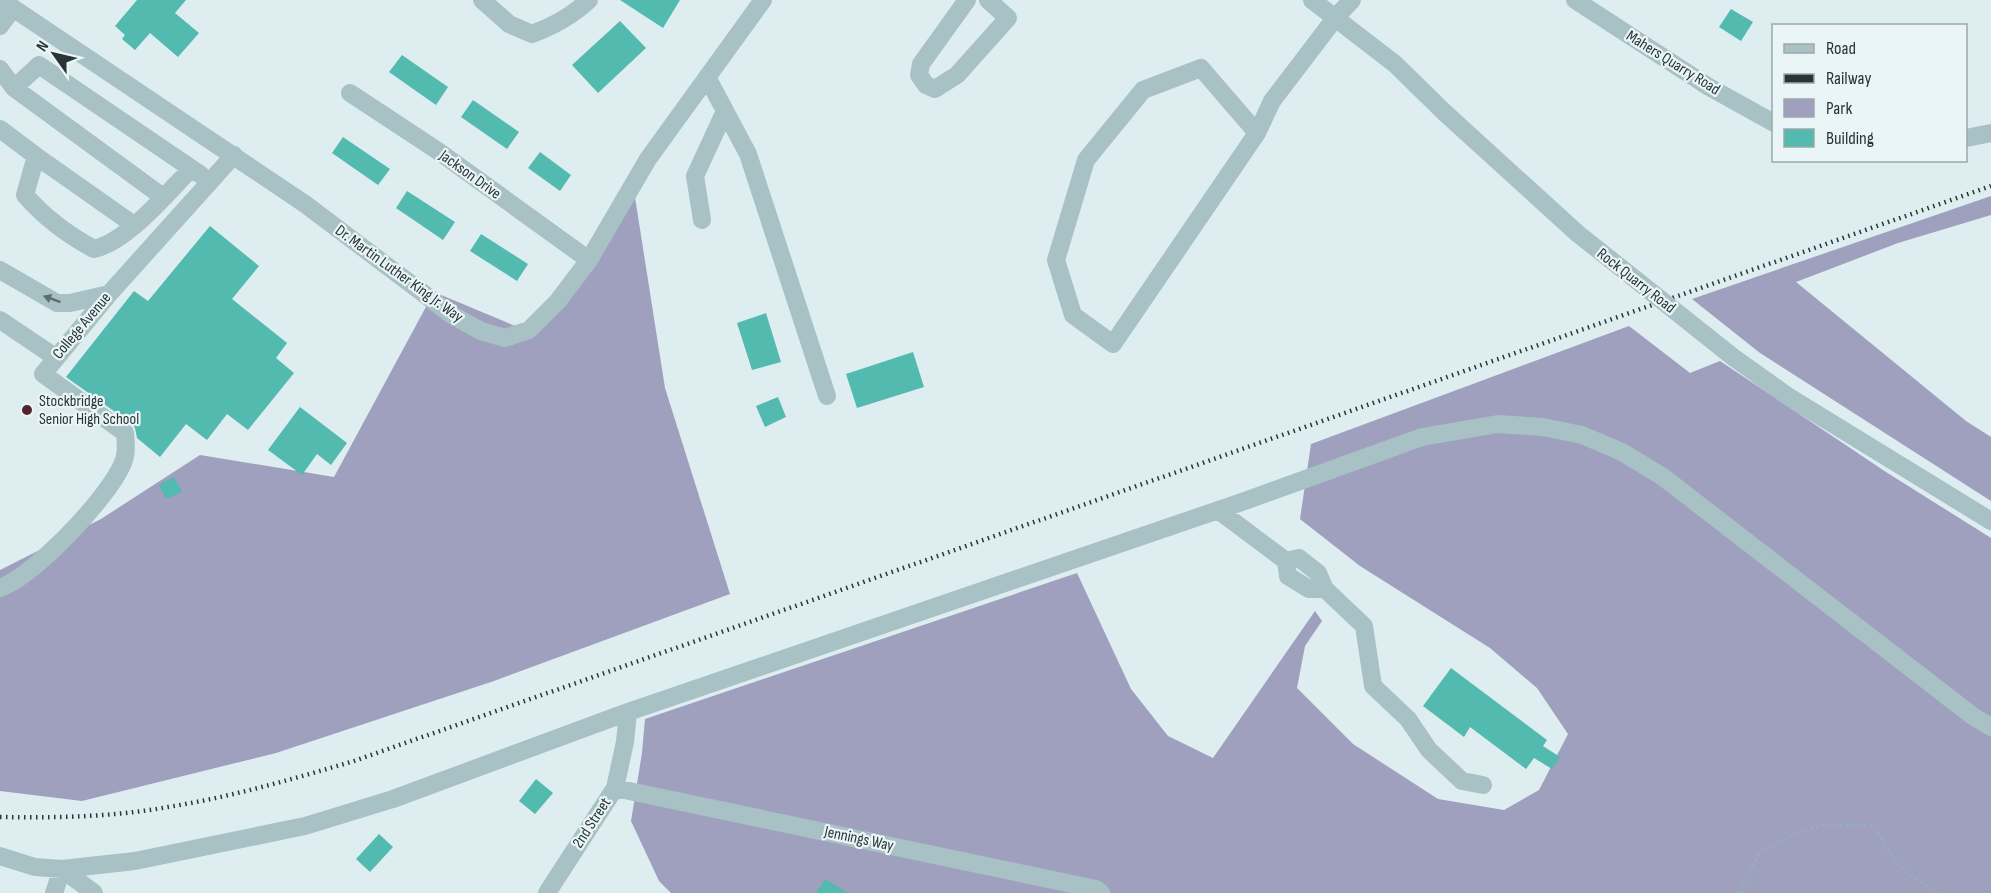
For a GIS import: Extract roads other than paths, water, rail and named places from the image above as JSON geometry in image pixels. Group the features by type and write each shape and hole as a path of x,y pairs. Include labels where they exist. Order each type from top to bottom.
{"street":[{"path":"482,0 509,24 532,34 552,27 589,0"},
{"name":"Dr. Martin Luther King Jr. Way","path":"7,4 305,204 452,315 481,331 505,338 529,330 558,301 589,260 648,159 763,0"},
{"path":"967,0 921,64 919,75 926,85 935,89 957,75 1008,18 988,0"},
{"name":"Rock Quarry Road","path":"1312,0 1395,64 1444,112 1577,233 1733,357 1789,397 1991,521"},
{"path":"1257,133 1201,68 1143,90 1086,160 1056,260 1072,315 1113,344 1257,133 1272,101 1336,17 1352,0"},
{"name":"Mahers Quarry Road","path":"1575,0 1709,87 1772,122"},
{"path":"0,26 7,4"},
{"path":"14,88 39,65 209,181"},
{"path":"0,69 14,88 163,197"},
{"path":"707,77 748,154 827,396"},
{"name":"Jackson Drive","path":"350,93 438,151 589,260"},
{"path":"702,220 695,176 725,111"},
{"path":"0,129 134,225"},
{"path":"1967,138 1991,133"},
{"name":"College Avenue","path":"0,588 8,585 38,562 85,517 107,489 122,465 127,450 125,434 43,374 109,294 234,155"},
{"path":"36,156 25,195 36,209 94,249 117,239 134,225 191,169"},
{"path":"0,270 57,303 70,303 109,294"},
{"path":"0,320 55,357"},
{"path":"0,856 35,867 62,869 135,861 305,826 393,798 628,712 1218,510 1422,436 1498,424 1543,428 1582,435 1622,452 1663,477 1965,710 1991,727"},
{"path":"1218,510 1286,561 1288,576 1309,589 1325,589 1364,626 1373,687 1408,719 1429,750 1462,781 1483,785"},
{"name":"2nd Street","path":"547,893 615,788 625,742 628,712"},
{"name":"Jennings Way","path":"615,788 1096,889 1101,893"},
{"path":"54,893 62,869"},
{"path":"62,869 94,893"}],"railway":[{"path":"0,817 126,813 192,803 285,781 354,761 1991,186"}],"place":[{"name":"Stockbridge Senior High School","path":"27,410"}]}
